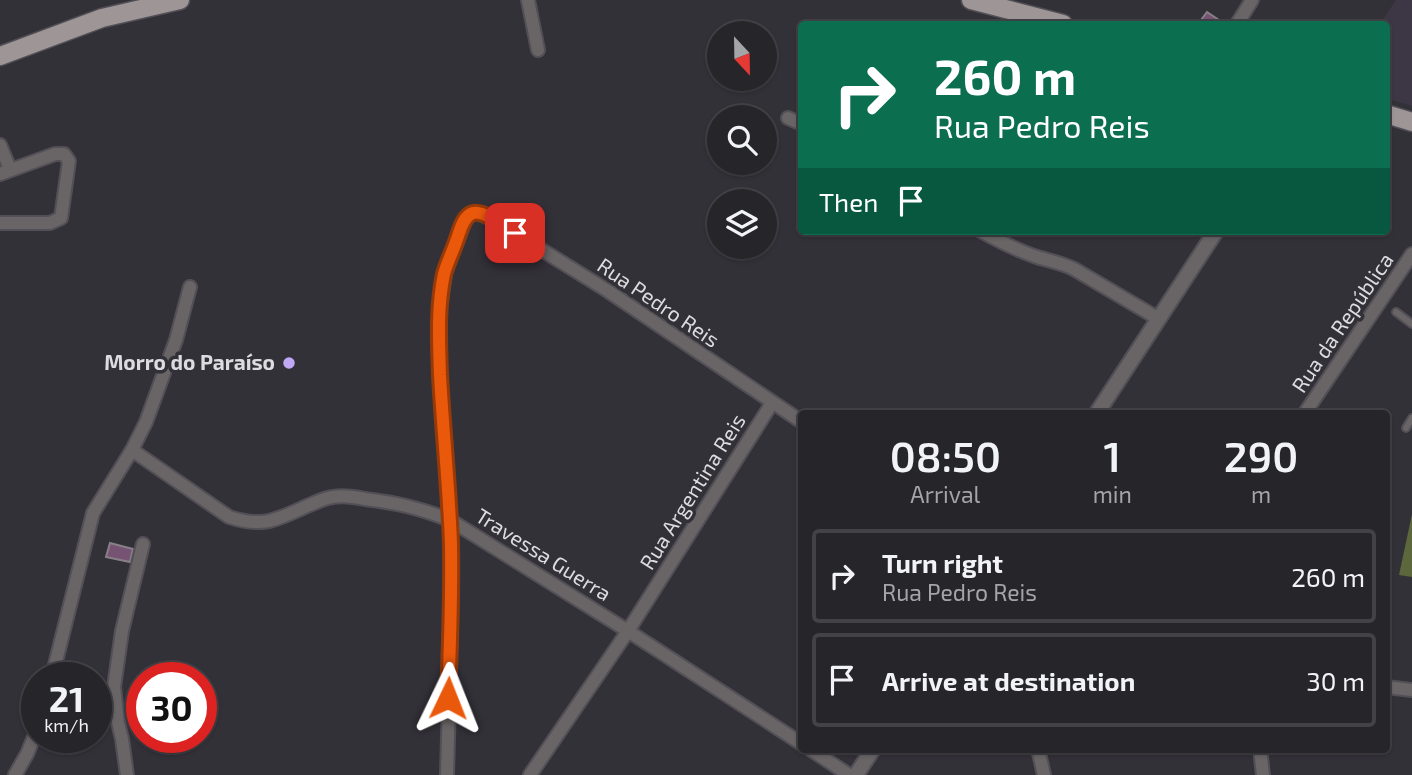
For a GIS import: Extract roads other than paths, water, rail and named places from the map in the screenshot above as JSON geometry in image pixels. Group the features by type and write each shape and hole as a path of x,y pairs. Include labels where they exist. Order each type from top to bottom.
{"main road":[{"path":"0,56 102,18 180,0"},
{"path":"971,0 1052,21"},
{"path":"1390,115 1412,122"}],"street":[{"path":"528,0 538,50"},
{"path":"1239,21 1252,0"},
{"path":"788,118 798,122"},
{"path":"0,145 5,172 47,156 64,154 69,161 62,215 58,220 50,223 0,223"},
{"name":"Rua Pedro Reis","path":"450,520 438,340 441,292 461,227 469,214 475,212 492,219 608,291 798,419"},
{"path":"989,235 1015,248 1074,269 1159,319"},
{"path":"1099,410 1213,235"},
{"name":"Rua da República","path":"1308,410 1412,254"},
{"path":"56,662 93,513 146,422 176,340 190,287"},
{"name":"Rua Argentina Reis","path":"530,775 628,631 772,403"},
{"name":"Travessa Guerra","path":"132,450 229,517 245,522 271,521 333,497 390,502 418,508 450,520 798,741"},
{"path":"447,775 452,587 450,520"},
{"path":"127,775 114,687 122,631 143,544"},
{"path":"1390,687 1412,690"},
{"path":"15,775 27,753"},
{"path":"816,753 849,775"},
{"path":"856,775 870,753"},
{"path":"1039,753 1044,775"},
{"path":"1260,753 1263,775"}],"lane":[{"path":"1395,312 1412,324"},
{"path":"1406,428 1412,418"}],"place":[{"name":"Morro do Paraíso","path":"289,363"}]}
